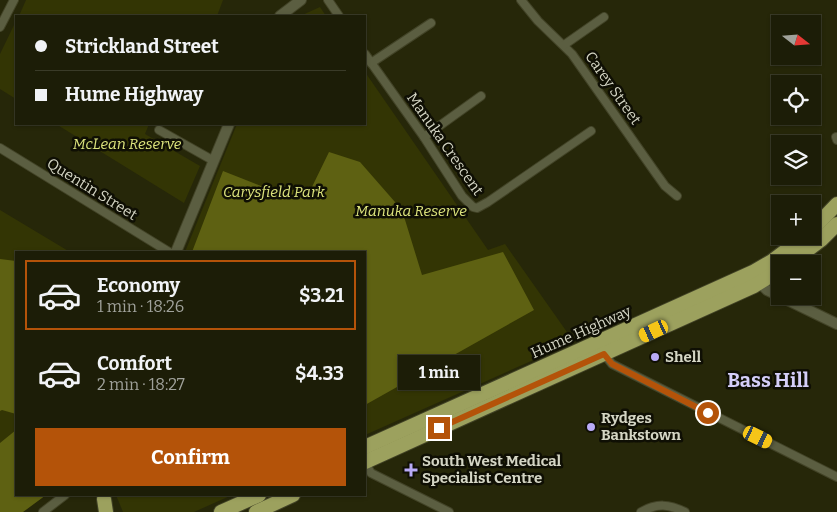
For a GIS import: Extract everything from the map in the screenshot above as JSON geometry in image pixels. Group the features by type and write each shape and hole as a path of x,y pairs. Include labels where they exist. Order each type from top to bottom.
{"highway":[{"path":"821,221 837,204"},
{"path":"801,255 837,224"},
{"name":"Hume Highway","path":"366,462 604,354 756,278 772,261 793,245"},
{"name":"Hume Highway","path":"366,447 771,273"},
{"path":"221,512 257,496"},
{"path":"256,512 291,496"}],"street":[{"path":"0,27 14,0"},
{"path":"281,15 301,0"},
{"path":"328,0 338,15"},
{"name":"Carey Street","path":"521,0 538,21 572,54 665,186 676,196"},
{"path":"564,45 604,17"},
{"path":"371,63 431,23"},
{"name":"Manuka Crescent","path":"366,56 470,206 477,208 488,202 591,131"},
{"path":"424,137 481,96"},
{"path":"176,251 229,125"},
{"path":"160,130 214,161"},
{"name":"Quentin Street","path":"0,148 167,251"},
{"path":"756,278 767,290 837,324"},
{"path":"604,354 612,364 837,477"},
{"path":"366,463 372,472 449,512"},
{"path":"43,512 65,496"},
{"path":"642,512 656,505 672,506 686,512"}],"green space":[{"path":"26,0 223,0 217,15 19,15"},
{"path":"320,7 325,15 302,15"},
{"path":"15,23 15,98 0,89 0,54"},
{"name":"Carysfield Park","path":"366,73 488,250 505,244 574,342 366,435 366,251 185,251 237,125 366,125"},
{"name":"McLean Reserve","path":"58,125 149,125 145,134 200,166 184,203"},
{"name":"Carysfield Park","path":"329,152 360,162 402,210 422,275 503,252 534,310 366,404 366,251 192,251 223,171 274,191 311,189"},
{"path":"0,210 68,251 15,251 15,496 45,496 23,512 0,512"},
{"path":"0,259 15,261 15,414 0,411"},
{"path":"15,431 15,496 45,496 23,512 0,512 0,443"},
{"path":"116,496 230,496 194,512 123,512"}],"place":[{"name":"Shell","path":"655,357"},
{"name":"Rydges Bankstown","path":"591,427"},
{"name":"South West Medical Specialist Centre","path":"411,470"}],"district":[{"name":"Bass Hill","path":"768,380"}],"route":[{"path":"439,428 604,354 612,364 708,413"}],"park label":[{"name":"Manuka Reserve","path":"411,211"}]}
